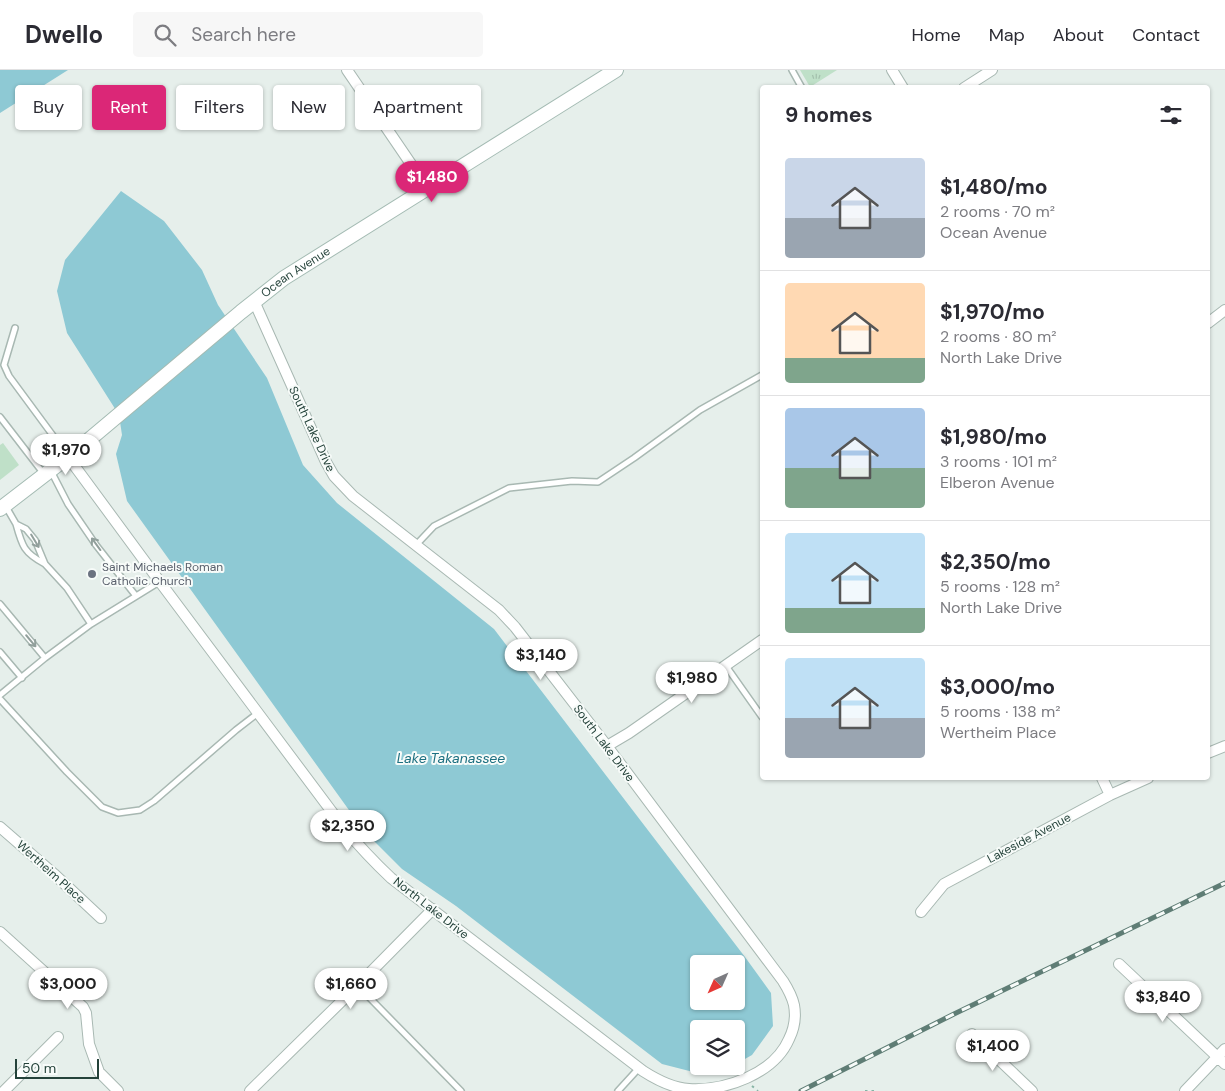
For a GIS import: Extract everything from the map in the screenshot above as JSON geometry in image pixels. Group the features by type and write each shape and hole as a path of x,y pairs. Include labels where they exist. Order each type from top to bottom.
{"street":[{"path":"347,70 428,189"},
{"name":"Ocean Avenue","path":"3,507 68,457 284,278 616,70"},
{"path":"892,70 901,85"},
{"path":"969,85 992,70"},
{"name":"South Lake Drive","path":"254,301 319,448 334,476 353,496 499,610 607,746 783,981 790,993 794,1006 794,1025 787,1043 781,1053 768,1066 756,1074 740,1080"},
{"path":"1210,321 1225,310"},
{"name":"North Lake Drive","path":"68,457 344,828 367,855 391,878 651,1077 674,1087 703,1090 714,1089 740,1080"},
{"path":"607,746 629,733 760,641"},
{"path":"1210,751 1225,746"},
{"path":"1103,780 1110,795"},
{"name":"Lakeside Avenue","path":"921,912 944,884 1110,795 1144,780"},
{"name":"Wertheim Place","path":"0,827 102,918"},
{"path":"250,1091 358,986 432,909"},
{"path":"0,932 83,1007 86,1013 89,1044 98,1072 118,1091"},
{"path":"1119,964 1221,1061"},
{"path":"972,1034 1032,1091"},
{"path":"4,1091 58,1037"},
{"path":"1185,1091 1221,1061 1225,1049"}],"lane":[{"path":"792,70 800,85"},
{"path":"15,328 4,365 9,376 68,457"},
{"path":"416,545 434,526 509,488 572,481 598,482 700,410 760,377"},
{"path":"0,417 48,472 96,545 136,596"},
{"path":"3,507 16,524 22,546 33,558 45,564"},
{"path":"16,524 26,529 35,540 45,564 67,588 91,624"},
{"path":"0,695 91,624 160,582"},
{"path":"0,604 46,658"},
{"path":"0,652 22,678"},
{"path":"726,666 760,714"},
{"path":"0,699 102,807 118,813 140,810 154,801 258,713"},
{"path":"358,986 461,1091"},
{"path":"618,1091 639,1068"}],"path":[{"path":"864,1091 874,1091"}],"green space":[{"path":"800,70 837,70 813,85 809,85"},
{"path":"3,443 19,465 0,480 0,445"}],"water":[{"path":"0,70 68,70 44,85 15,85 15,104 0,113"},
{"name":"Lake Takanassee","path":"121,191 164,221 202,270 218,305 267,378 303,465 337,503 494,629 743,955 690,955 690,1010 745,1010 745,957 771,993 773,1026 752,1055 745,1059 745,1020 690,1020 690,1071 662,1064 456,906 402,869 364,831 127,501 116,454 122,435 119,415 67,333 57,291 65,260"}],"railway":[{"path":"801,1091 954,1014 1225,883"}],"place":[{"name":"Saint Michaels Roman Catholic Church","path":"92,574"}]}
